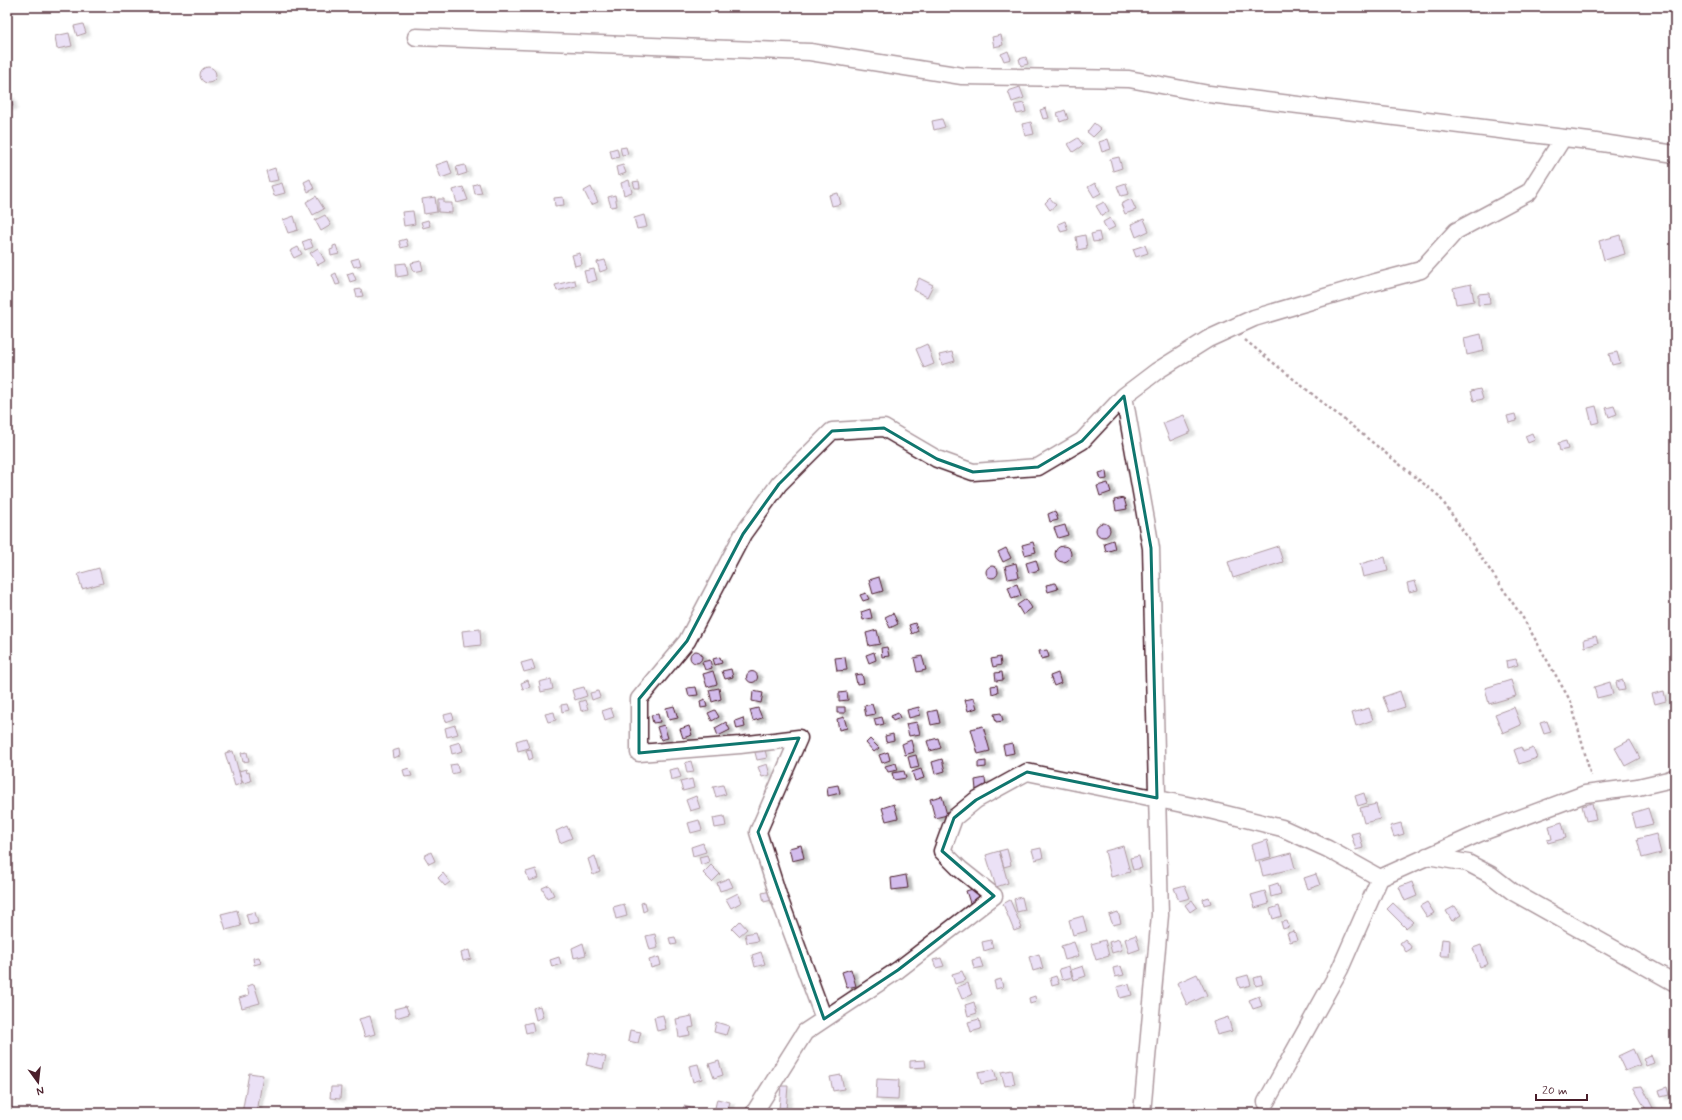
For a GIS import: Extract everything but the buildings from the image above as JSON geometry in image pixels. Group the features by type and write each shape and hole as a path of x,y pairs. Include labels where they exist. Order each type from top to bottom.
{"street":[{"path":"416,37 810,52 962,76 1129,79 1209,94 1562,138 1675,154"},
{"path":"824,1019 779,898 758,832 799,738 740,745 639,753 639,699 687,641 743,534 779,484 832,431 884,428 938,459 973,472 1038,467 1082,441 1124,396 1157,371 1208,339 1254,318 1421,270 1456,231 1529,192 1562,138"},
{"path":"1124,396 1151,548 1160,915 1142,1113"},
{"path":"754,1113 805,1032 898,970 994,896 960,869 942,851 954,818 976,800 1027,772 1197,806 1282,828 1328,849 1380,878"},
{"path":"1266,1102 1340,969 1380,878 1480,833 1585,794 1638,787 1675,777"},
{"path":"1427,856 1468,863 1491,875 1513,892 1675,983"}],"path":[{"path":"1230,328 1439,496 1523,618 1571,702 1595,792"}],"highlighted area":[{"path":"1124,396 1151,548 1157,798 1027,772 976,800 954,818 942,851 994,896 898,970 824,1019 758,832 799,738 639,753 639,699 687,641 743,534 779,484 832,431 884,428 937,459 973,472 1038,467 1082,441"}]}
